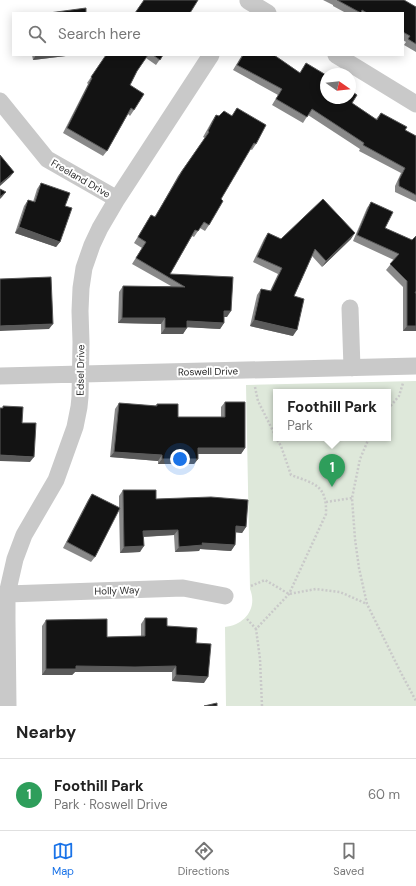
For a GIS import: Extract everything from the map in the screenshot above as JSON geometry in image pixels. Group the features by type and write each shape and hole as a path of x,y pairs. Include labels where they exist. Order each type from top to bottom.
{"street":[{"path":"246,5 265,12"},
{"name":"Edsel Drive","path":"8,706 7,594 15,559 24,535 56,480 75,427 79,407 81,342 80,311 84,268 100,228 117,199 210,56"},
{"path":"338,56 416,104"},
{"name":"Freeland Drive","path":"0,101 48,159 117,199"},
{"path":"350,308 352,368"},
{"name":"Roswell Drive","path":"0,376 410,367"},
{"name":"Holly Way","path":"7,594 184,588 225,596"}],"path":[{"path":"391,405 399,396 410,367"},
{"path":"255,387 258,401 273,432"},
{"path":"256,629 289,594 326,514 324,494 319,487 291,475 278,441"},
{"path":"368,441 360,459 352,498 354,539 359,568 367,604 416,701"},
{"path":"326,502 352,498"},
{"path":"251,586 265,580 289,594 316,589 340,592 367,604"},
{"path":"247,619 256,629 260,659 262,706"}],"green space":[{"path":"416,381 416,706 226,706 225,627 238,623 248,615 252,603 250,589 246,385"}],"building":[{"path":"144,0 198,0 191,12 136,12"},
{"path":"337,0 404,0 416,7 416,44 408,39 410,36 404,33 404,12 365,12 362,10 361,12"},
{"path":"86,8 86,12 56,12"},
{"path":"105,56 147,56 130,85 144,94 134,110 131,108 107,151 67,128 92,78 91,77"},
{"path":"154,56 162,56 160,60"},
{"path":"242,56 275,56 300,73 306,63 320,71 320,104 353,104 377,120 381,113 407,127 405,130 416,136 416,195 399,186 399,180 405,168 363,145 364,143 312,109 307,117 276,99 282,89 237,65"},
{"path":"237,108 266,125 256,144 254,143 221,199 223,201 209,225 204,222 198,231 195,230 170,274 233,277 231,311 224,311 224,323 187,321 187,328 165,328 165,318 122,318 123,286 185,287 136,258 146,242 138,237 151,215 155,217 182,171 209,132 208,131 216,115 219,116 224,111 232,116"},
{"path":"0,155 14,172 0,184"},
{"path":"41,183 70,193 65,206 72,208 60,242 19,227 28,200 35,202"},
{"path":"0,189 6,192 0,197"},
{"path":"323,199 355,233 326,261 315,249 294,296 304,299 297,330 254,320 261,289 271,291 282,268 257,257 268,233 281,239"},
{"path":"371,202 393,212 385,228 412,240 416,236 416,326 407,326 407,281 390,264 399,254 357,235"},
{"path":"51,277 53,324 0,326 0,279"},
{"path":"225,402 245,402 245,448 198,448 198,459 162,459 162,455 114,452 119,403 157,406 157,404 178,404 178,417 225,417"},
{"path":"3,406 23,407 22,423 36,423 34,457 0,455 0,408 3,408"},
{"path":"123,490 156,490 156,499 211,497 248,500 246,527 236,526 235,545 202,543 203,545 179,547 178,530 143,531 144,546 124,547"},
{"path":"92,494 120,508 95,557 67,542"},
{"path":"145,618 167,618 167,626 197,628 196,643 211,644 208,677 176,675 176,666 76,666 76,669 46,669 46,620 107,619 107,637 145,636"},
{"path":"217,703 217,706 204,706"}],"place":[{"name":"Foothill Park","path":"332,487"}]}
